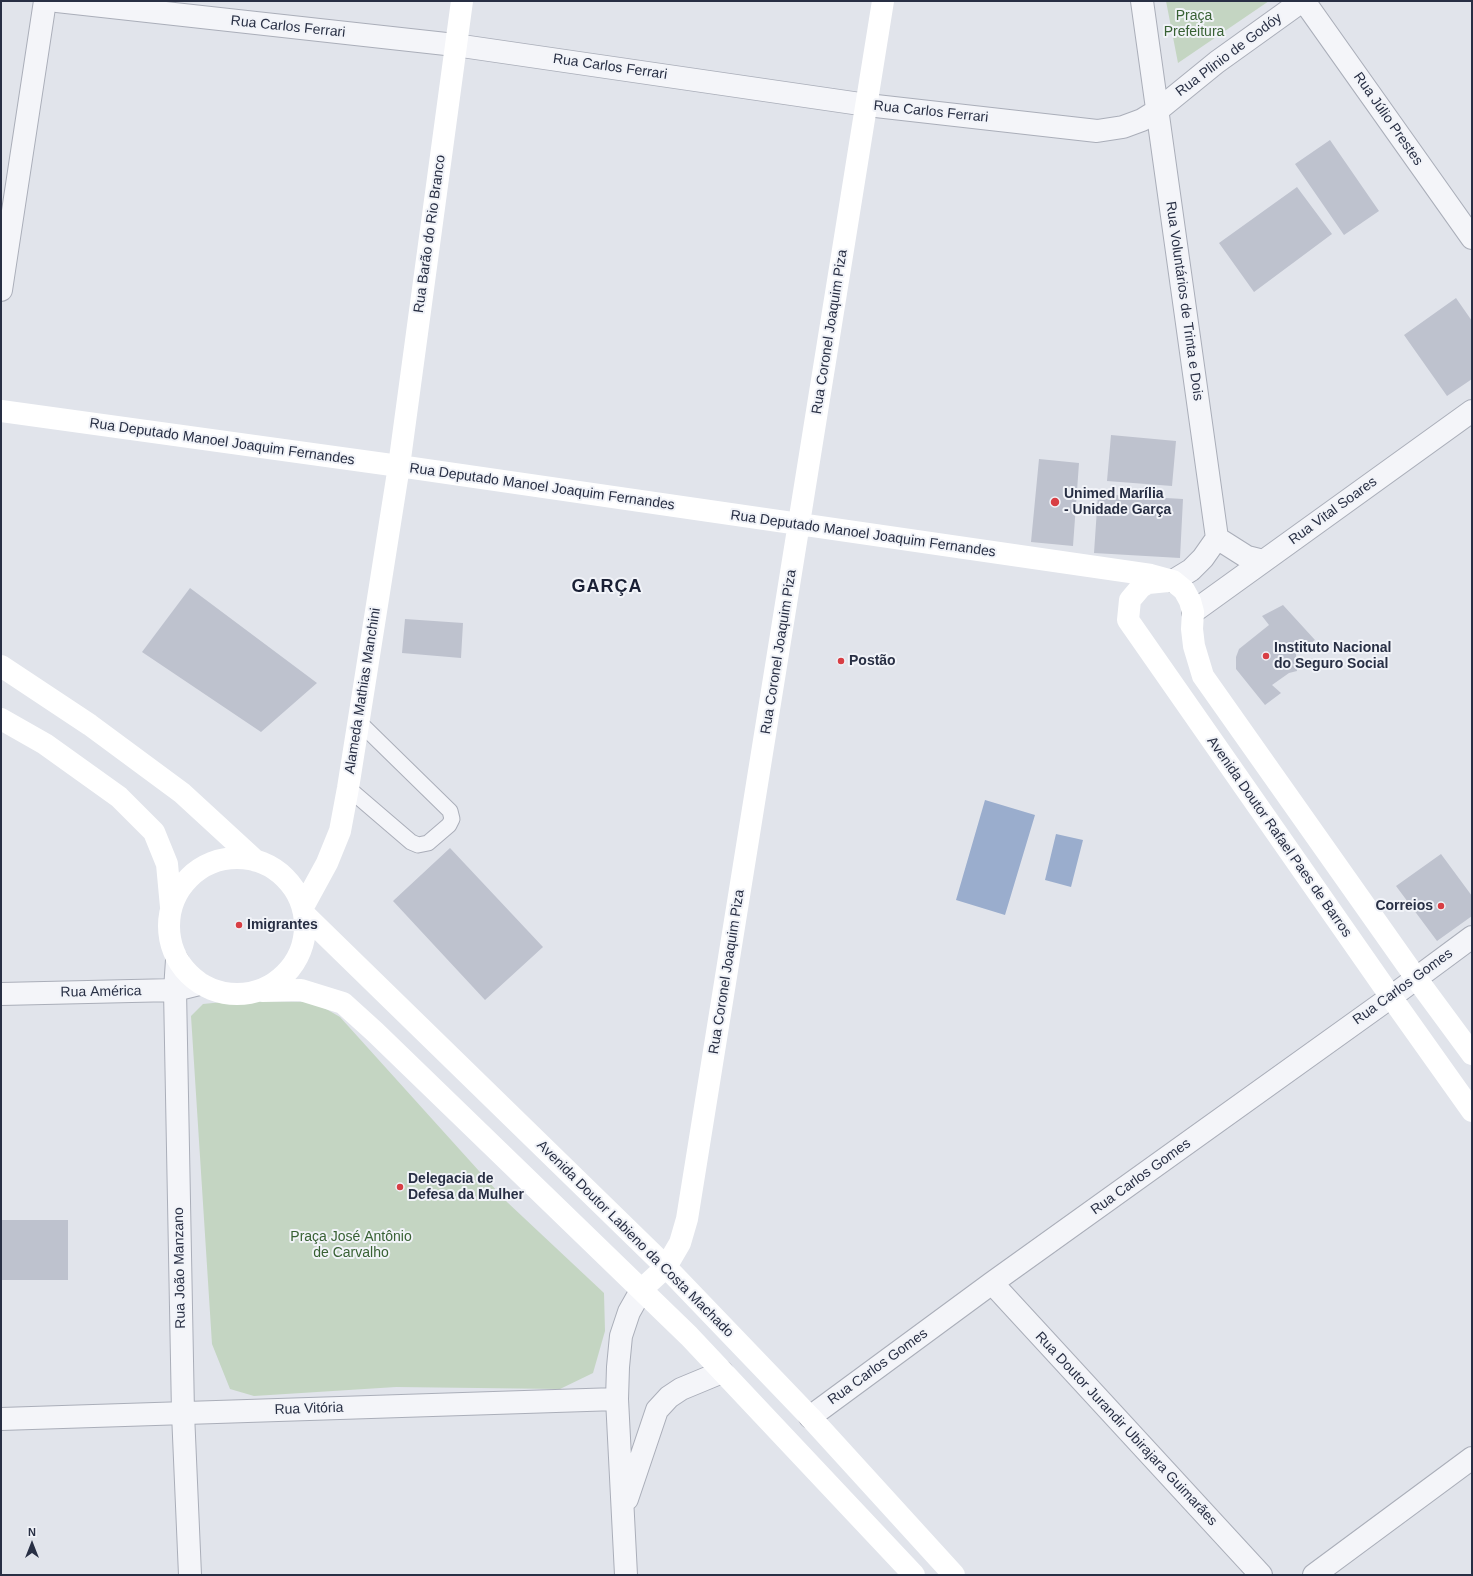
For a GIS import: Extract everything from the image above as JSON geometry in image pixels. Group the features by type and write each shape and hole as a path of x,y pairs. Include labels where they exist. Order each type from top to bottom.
{"main road":[{"name":"Rua Barão do Rio Branco","path":"399,466 462,1"},
{"name":"Rua Coronel Joaquim Piza","path":"642,1289 666,1267 680,1243 687,1219 800,525 883,1"},
{"name":"Rua Deputado Manoel Joaquim Fernandes","path":"1,411 399,466 1151,575 1173,581"},
{"name":"Alameda Mathias Manchini","path":"304,911 327,863 340,831 399,466"},
{"path":"1173,581 1184,590 1190,601 1193,612 1192,629 1194,646 1203,676 1416,978 1472,1054"},
{"name":"Avenida Doutor Rafael Paes de Barros","path":"1173,581 1148,584 1141,587 1130,600 1128,620 1391,997 1472,1110"},
{"path":"1,666 90,725 182,793 256,861"},
{"path":"1,719 45,744 119,797 154,832 167,864 171,907 169,936 177,960 199,984 219,992 240,995 262,990 302,990 343,1003 642,1289 914,1575"},
{"path":"171,907 180,888 195,872 214,862 235,858 256,861 269,866 290,883 304,911 305,938 297,960 282,978 262,990"},
{"name":"Avenida Doutor Labieno da Costa Machado","path":"304,911 666,1267 810,1417 954,1575"}],"street":[{"path":"1,290 45,1"},
{"name":"Rua Carlos Ferrari","path":"57,1 456,45 867,105 1097,131 1123,127 1142,120 1158,110"},
{"name":"Rua Voluntários de Trinta e Dois","path":"1142,1 1217,538"},
{"name":"Rua Plinio de Godóy","path":"1158,110 1217,62 1303,1"},
{"name":"Rua Júlio Prestes","path":"1303,1 1472,238"},
{"name":"Rua Vital Soares","path":"1193,612 1472,411"},
{"path":"1173,581 1191,570 1204,558 1217,538 1248,557 1263,561"},
{"name":"Rua Carlos Gomes","path":"810,1417 992,1283 1391,997 1472,937"},
{"name":"Rua João Manzano","path":"177,960 175,990 183,1413 190,1575"},
{"name":"Rua América","path":"1,994 175,990 199,984"},
{"name":"Rua Doutor Jurandir Ubirajara Guimarães","path":"992,1283 1261,1575"},
{"path":"626,1575 617,1399 618,1367 621,1336 629,1312 642,1289"},
{"path":"623,1511 657,1410 669,1397 680,1389 722,1372"},
{"name":"Rua Vitória","path":"1,1419 617,1399"},
{"path":"1314,1575 1472,1458"}],"lane":[{"path":"348,788 411,842 418,845 428,843 449,825 452,819 450,811 358,721"}],"green space":[{"name":"Praça Prefeitura","path":"1166,1 1269,1 1178,63"},
{"name":"Praça José Antônio de Carvalho","path":"233,1001 314,1002 340,1017 507,1202 604,1293 605,1331 593,1373 560,1389 396,1387 254,1396 230,1389 212,1344 191,1016 203,1004"}],"water":[{"path":"985,800 1035,815 1005,915 956,900"},
{"path":"1056,834 1083,840 1071,887 1045,880"}],"building":[{"path":"1330,140 1379,211 1344,235 1295,164"},
{"path":"1297,187 1332,234 1254,292 1219,243"},
{"path":"1456,298 1472,321 1472,379 1447,396 1404,335"},
{"path":"1111,435 1176,441 1172,486 1107,481"},
{"name":"Unimed Marília - Unidade Garça","path":"1039,459 1079,463 1073,546 1031,542"},
{"path":"1098,494 1183,499 1180,558 1094,553"},
{"path":"190,588 317,683 261,732 142,652"},
{"name":"Instituto Nacional do Seguro Social","path":"1283,605 1315,640 1296,654 1297,671 1289,673 1272,685 1281,693 1265,705 1236,669 1236,657 1239,649 1269,625 1262,616"},
{"path":"405,619 463,623 461,658 402,653"},
{"path":"450,848 543,947 485,1000 393,901"},
{"name":"Correios","path":"1441,854 1472,896 1472,916 1437,941 1396,886"},
{"path":"1,1220 68,1220 68,1280 1,1280"}],"place":[{"name":"Unimed Marília - Unidade Garça","path":"1055,502"},
{"name":"Instituto Nacional do Seguro Social","path":"1266,656"},
{"name":"Postão","path":"841,661"},
{"name":"Correios","path":"1441,906"},
{"name":"Imigrantes","path":"239,925"},
{"name":"Delegacia de Defesa da Mulher","path":"400,1187"}],"district":[{"name":"GARÇA","path":"607,587"}]}
